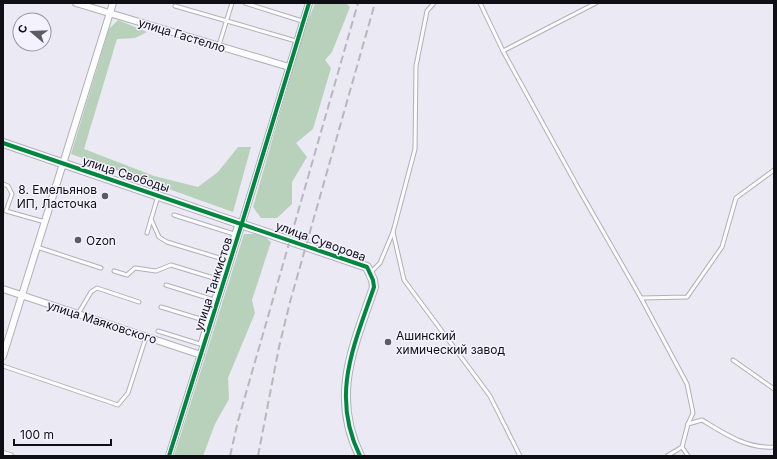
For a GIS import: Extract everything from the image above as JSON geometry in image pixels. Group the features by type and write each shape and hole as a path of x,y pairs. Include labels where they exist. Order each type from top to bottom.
{"street":[{"name":"улица Гастелло","path":"76,3 289,67"},
{"path":"3,356 114,3"},
{"name":"улица Танкистов","path":"169,456 302,21 309,3"},
{"name":"улица Свободы","path":"3,143 240,222"},
{"name":"улица Суворова","path":"240,222 305,247 361,264 367,267 370,272 374,288 353,348 346,376 344,402 353,442 360,456"},
{"name":"улица Маяковского","path":"3,289 201,355"},
{"path":"3,454 10,456"}],"lane":[{"path":"218,45 232,3"},
{"path":"245,3 302,21"},
{"path":"370,272 380,263 393,232 415,150 416,66 427,11 434,3"},
{"path":"480,3 503,51 641,298 687,384 693,413 688,424 682,447 667,456"},
{"path":"503,51 596,3"},
{"path":"175,6 296,41"},
{"path":"641,298 687,297 722,247 736,198 774,170"},
{"path":"3,184 8,186 12,194 5,212 45,222"},
{"path":"147,233 159,195"},
{"path":"174,216 234,234"},
{"path":"151,219 159,237 167,242 226,260"},
{"path":"158,331 200,344 234,234 240,222"},
{"path":"393,232 404,280 490,396 520,456"},
{"path":"37,247 101,268"},
{"path":"114,271 127,275 134,268 156,271 170,265 220,280"},
{"path":"166,285 214,300"},
{"path":"78,314 91,292 97,288 139,302"},
{"path":"161,307 207,321"},
{"path":"3,366 118,405 128,393 146,337"},
{"path":"733,360 774,389"},
{"path":"688,424 702,420 739,441 762,448 774,447"},
{"path":"682,447 688,456"}],"green space":[{"path":"315,3 346,3 350,7 332,52 325,60 331,68 313,129 296,143 307,157 292,182 292,204 277,218 261,218 253,207 303,33"},
{"path":"118,20 147,32 135,38 117,39 84,149 154,176 198,187 218,172 238,147 251,147 233,212 71,154 109,29"},
{"path":"244,234 261,234 271,242 252,300 255,313 228,378 229,399 215,424 203,456 174,456"}],"railway":[{"path":"230,456 238,421 358,3"},
{"path":"258,456 279,347 290,302 375,3"}],"cycle path":[{"path":"169,456 309,3"},
{"path":"3,143 367,267 373,280 374,287 353,350 348,371 346,391 347,412 351,434 360,456"}],"place":[{"name":"8. Емельянов ИП, Ласточка","path":"105,196"},
{"name":"Ozon","path":"78,240"},
{"name":"Ашинский химический завод","path":"388,342"}]}
